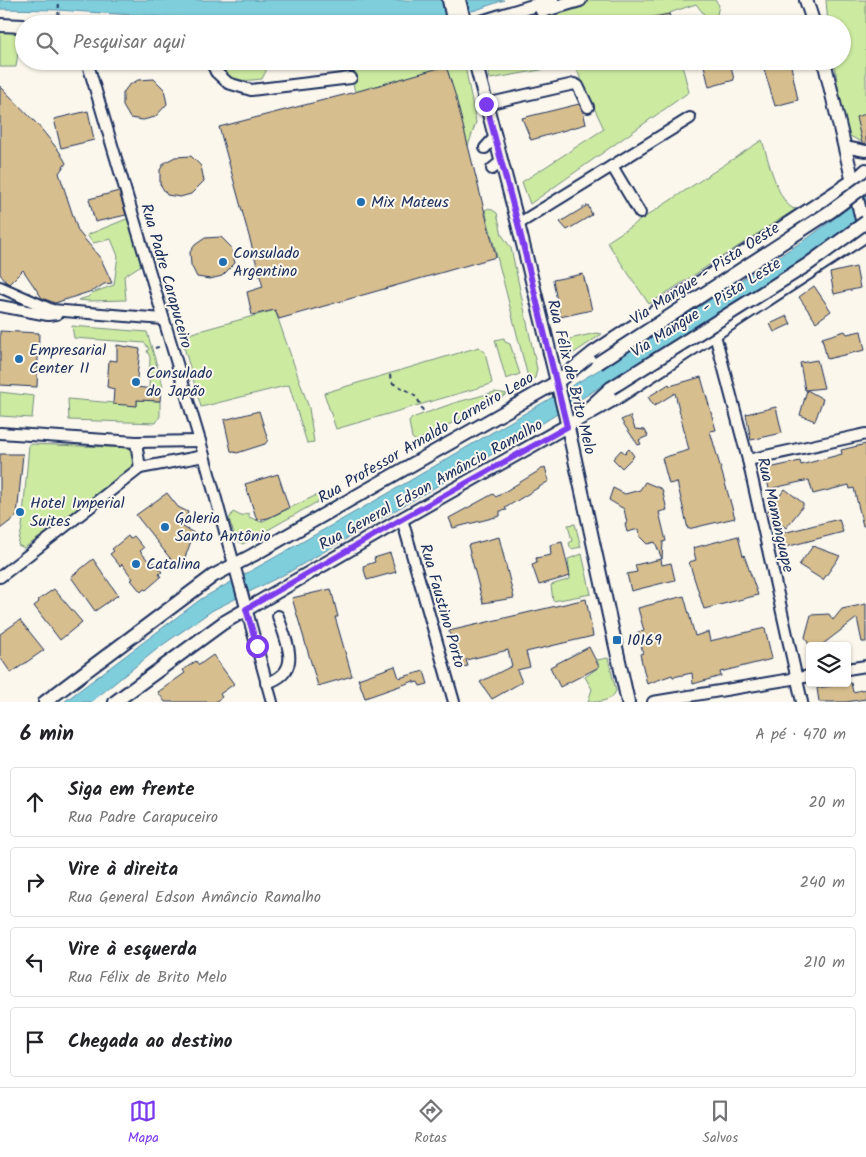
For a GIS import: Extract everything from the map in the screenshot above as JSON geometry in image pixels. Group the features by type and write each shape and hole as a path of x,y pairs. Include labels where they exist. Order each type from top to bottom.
{"main road":[{"path":"449,0 458,15"},
{"path":"459,0 461,15"},
{"path":"495,15 552,0"},
{"path":"512,12 531,14 580,0"},
{"path":"806,0 812,15"},
{"path":"816,15 817,0"},
{"path":"0,25 15,26"},
{"name":"Rua Félix de Brito Melo","path":"477,70 495,137 497,165 518,224 564,414 628,702"},
{"path":"826,70 844,147 859,185 866,230"},
{"name":"Via Mangue - Pista Oeste","path":"557,385 598,363 831,211 859,185"},
{"name":"Rua Professor Arnaldo Carneiro Leao","path":"45,702 213,576 236,572 557,385 593,353 859,185"},
{"name":"Rua General Edson Amâncio Ramalho","path":"115,702 246,607 618,397 715,335 866,230"},
{"name":"Via Mangue - Pista Leste","path":"567,427 611,388 866,230"}],"street":[{"name":"Rua Padre Carapuceiro","path":"90,70 200,441 272,702"},
{"path":"215,70 228,83 252,90 351,78"},
{"path":"486,104 574,84 578,86 588,107"},
{"path":"518,224 690,118"},
{"path":"485,148 495,137"},
{"path":"844,147 866,151"},
{"path":"612,166 640,213"},
{"path":"859,185 866,169"},
{"path":"0,287 50,313"},
{"path":"0,293 50,313"},
{"path":"0,306 50,313 70,312 163,319"},
{"path":"0,312 31,318 50,313"},
{"name":"Rua Mamanguape","path":"715,335 748,460 802,702"},
{"path":"0,433 136,442 200,441"},
{"path":"748,460 866,434"},
{"path":"136,442 140,468"},
{"path":"0,577 140,468 204,456"},
{"name":"Rua Faustino Porto","path":"402,519 454,702"},
{"path":"266,683 276,680 281,676 288,668 291,658 278,616"},
{"path":"851,668 866,666"},
{"path":"653,702 806,677"}],"path":[{"path":"58,15 59,0"},
{"path":"155,348 164,345"},
{"path":"390,375 391,382 414,394 419,399 424,414"}],"green space":[{"path":"589,0 715,0 719,5 717,15 705,15 696,4 669,13 670,15 538,15"},
{"path":"826,0 866,0 866,140 859,141 845,133 835,70 851,70 851,15 827,15"},
{"path":"0,30 15,31 15,67 0,67"},
{"path":"225,70 266,70 262,79 237,80 227,74"},
{"path":"350,70 466,70 476,122 468,146 448,72 355,92"},
{"path":"488,70 540,70 490,79"},
{"path":"577,70 683,70 689,92 530,204 522,182 604,129"},
{"path":"762,140 779,191 784,200 796,209 649,304 607,242"},
{"path":"489,208 497,213 502,235 511,248 537,369 535,378 529,381 485,210"},
{"path":"129,218 143,264 124,276 126,300 78,300 114,285 118,256 111,239 93,243 87,235"},
{"path":"275,310 309,408 314,442 307,443 289,385 201,407 181,336"},
{"path":"72,326 147,332 163,386 161,390 149,389 150,357 147,351 149,349 145,343 74,338"},
{"path":"596,333 602,334 568,357 563,355 561,350 568,348 565,340"},
{"path":"504,338 505,342 510,344 520,374 506,379 495,340"},
{"path":"479,347 485,352 492,383 336,429 324,393"},
{"path":"0,392 34,396 32,418 0,416"},
{"path":"495,392 508,394 425,437 416,441 412,438 409,422 412,418 454,403"},
{"path":"68,399 137,405 137,400 160,401 160,416 156,423 69,420"},
{"path":"29,444 133,448 135,466 81,509 24,548 18,545 22,528"},
{"path":"323,492 326,497 243,544 236,540 229,519 233,512 241,516 249,513 249,517 261,522"},
{"path":"575,524 581,547 571,549 569,543 572,541 568,525"},
{"path":"582,554 591,594 553,601 551,585 570,579 568,559"},
{"path":"608,658 616,691 608,699 588,702 592,689 585,677 599,667 597,660"}],"water":[{"path":"0,0 504,0 476,10 450,15 133,15 57,10 0,9"},
{"path":"866,195 866,214 815,251 508,445 289,572 213,610 161,646 91,702 64,702 201,599 387,494 597,371 808,238"}],"building":[{"name":"Mix Mateus","path":"432,70 447,70 496,257 279,319 275,310 252,315 247,292 263,287 219,127"},
{"path":"705,70 732,70 734,80 709,87"},
{"path":"764,70 792,70 798,100 775,106"},
{"path":"154,79 164,89 167,104 155,117 143,120 130,118 123,106 123,93 128,86 138,80"},
{"path":"0,86 38,125 66,163 59,173 78,231 101,259 112,283 104,284 95,290 55,303 42,298 23,270 9,284 0,274"},
{"path":"579,104 586,124 531,140 522,118"},
{"path":"88,111 94,140 61,148 54,119"},
{"path":"866,114 866,144 862,143 856,117"},
{"path":"191,156 201,166 204,181 191,194 180,197 167,195 160,184 160,170 164,163 175,157"},
{"path":"119,191 126,215 95,222 89,199"},
{"path":"588,205 592,215 567,230 560,222"},
{"path":"221,237 231,247 235,263 222,276 210,279 197,277 191,265 190,252 195,245 205,238"},
{"path":"856,267 860,288 834,294 830,273"},
{"path":"583,274 592,310 560,317 553,280"},
{"path":"814,286 831,311 816,322 799,297"},
{"path":"787,316 791,324 774,332 770,324"},
{"name":"Empresarial Center II","path":"0,331 39,333 37,387 0,385"},
{"path":"845,331 847,334 861,331 865,350 827,359 822,338"},
{"path":"117,345 140,349 136,387 161,390 160,401 137,400 137,406 113,404 114,389 107,387 109,360 117,361"},
{"path":"817,360 824,388 805,390 800,363"},
{"path":"701,377 716,430 710,431 735,518 688,529 677,482 669,484 662,458 689,450 675,393 654,406 648,397 669,384 670,386"},
{"path":"807,390 823,399 815,421 800,415"},
{"path":"776,407 782,433 751,440 746,414"},
{"path":"259,411 268,440 265,444 237,453 231,451 224,420"},
{"path":"630,416 635,429 645,430 648,436 639,440 641,444 638,445 621,420"},
{"path":"866,444 866,526 863,526 854,488 850,489 849,485 813,494 809,480 769,489 765,469 800,461 801,465 842,454 841,450"},
{"path":"629,449 634,456 622,468 613,459 621,450 625,453"},
{"path":"0,454 23,454 17,516 0,529"},
{"path":"545,467 549,481 505,508 507,510 500,511 500,516 453,528 449,518 493,494 496,497"},
{"path":"278,474 289,508 268,518 257,520 245,484"},
{"path":"645,482 662,489 667,510 659,512 666,541 663,542 662,559 655,542 647,544 640,537 639,529 627,532 624,509 609,500 613,488 625,494 640,490"},
{"path":"785,489 803,503 803,506 786,528 767,512"},
{"name":"Galeria Santo Antônio","path":"167,493 178,507 188,512 183,527 194,533 183,563 173,562 136,515"},
{"path":"839,519 843,532 782,548 779,534"},
{"name":"Catalina","path":"128,536 130,539 134,536 144,548 140,551 152,565 154,562 162,572 159,574 161,577 141,592 131,580 133,579 122,564 120,566 110,554 114,551 112,549"},
{"path":"738,536 743,556 758,595 704,609 689,562 696,560 693,548"},
{"path":"499,537 514,598 483,603 468,545"},
{"path":"562,542 570,576 539,585 532,565 537,563 536,558 551,555 550,545"},
{"path":"813,546 840,556 823,580 799,565"},
{"path":"390,553 396,572 367,580 363,566 375,562 374,558"},
{"path":"93,559 118,595 95,611 71,577"},
{"path":"661,559 662,565 671,563 675,580 631,591 627,574 637,572 635,565"},
{"path":"54,589 82,622 60,640 34,606 39,602 38,600"},
{"path":"331,589 338,617 335,617 352,676 318,686 292,598"},
{"path":"684,596 695,636 708,632 710,641 765,628 772,659 720,672 721,676 693,684 692,673 673,677 672,675 647,684 640,654 643,653 638,632 644,631 638,608"},
{"path":"586,599 593,636 526,652 530,667 517,670 522,682 492,699 480,682 512,666 508,650 466,660 468,666 458,668 449,631"},
{"path":"866,604 866,642 862,642 857,618 826,642 808,642 805,637 811,615 829,614 833,620 842,609"},
{"path":"20,620 44,650 11,673 0,657 0,634"},
{"path":"589,647 599,667 560,687 550,667"},
{"path":"213,655 234,684 220,694 222,697 215,702 165,702 158,692 185,673 183,670 196,661 199,665"},
{"path":"395,666 399,678 424,671 428,684 420,686 418,682 414,683 414,681 365,698 358,679"},
{"path":"851,683 853,692 866,689 866,699 846,702 819,702 817,688 851,687"}],"place":[{"name":"Mix Mateus","path":"361,202"},
{"name":"Consulado Argentino","path":"223,262"},
{"name":"Empresarial Center II","path":"19,359"},
{"name":"Consulado do Japão","path":"136,382"},
{"name":"Hotel Imperial Suites","path":"20,512"},
{"name":"Galeria Santo Antônio","path":"165,527"},
{"name":"Catalina","path":"136,564"},
{"name":"10169","path":"617,640"}],"route":[{"path":"257,646 246,609 567,427 518,224 486,104"}]}
